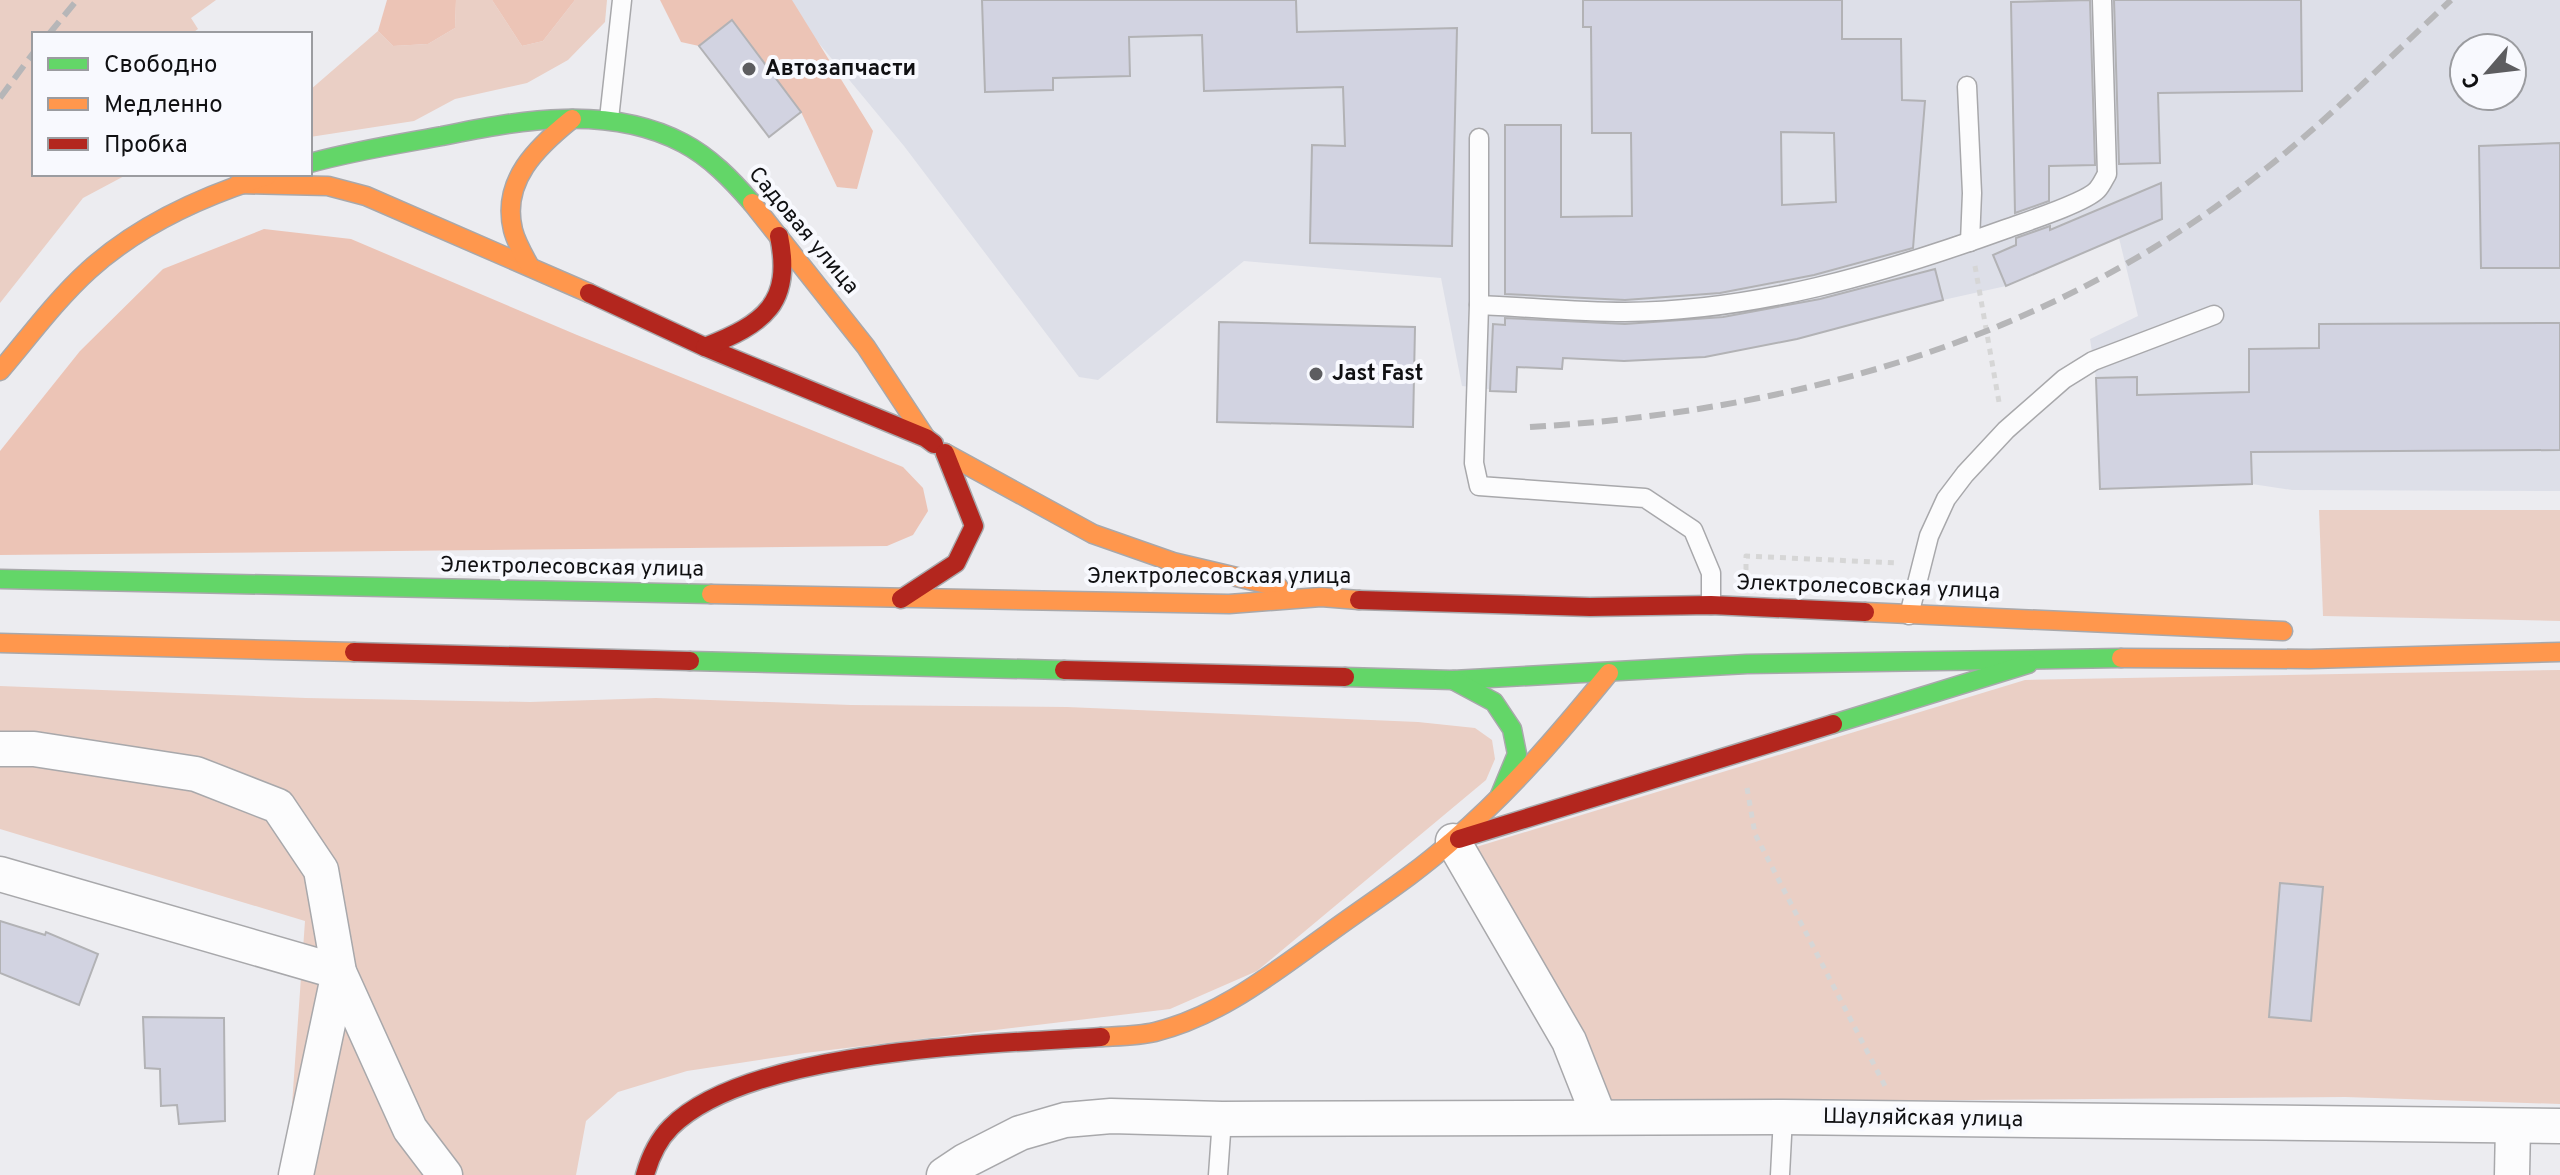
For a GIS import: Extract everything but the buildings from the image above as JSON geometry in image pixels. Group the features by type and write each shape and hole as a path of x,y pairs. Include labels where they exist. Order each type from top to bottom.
{"main road":[{"name":"Садовая улица","path":"312,163 448,135 572,119 609,119 665,134 692,147 724,173 779,236 894,383 926,438"},
{"path":"529,265 513,229 511,196 521,169 538,146 572,119"},
{"name":"Садовая улица","path":"0,371 102,260 166,216 203,197 265,176"},
{"name":"Садовая улица","path":"238,184 328,186 366,196 529,265 705,347 926,438 945,453 1093,534 1173,562 1321,597"},
{"path":"705,347 736,335 758,320 775,298 785,273 779,236"},
{"path":"901,599 956,563 974,526 945,453"},
{"name":"Электролесовская улица","path":"0,579 1229,604 1321,597 1614,614 1711,605 2309,632"},
{"path":"2383,639 2533,652"},
{"path":"0,643 1453,680 1723,665 2046,658 2310,659 2560,652"},
{"path":"645,1175 651,1153 674,1124 704,1103 752,1083 804,1068 872,1056 1153,1032 1229,1003 1271,976 1453,841 1551,743 1609,673 1611,647"},
{"path":"1453,841 2046,658"},
{"path":"1453,680 1494,702 1512,729 1517,754 1500,795"}],"street":[{"path":"0,749 34,749 196,774 278,806 321,870 339,972 410,1129 445,1175"},
{"path":"1453,841 1569,1041 1599,1117"},
{"path":"0,874 339,972"},
{"path":"296,1175 339,972"},
{"name":"Шауляйская улица","path":"944,1175 1020,1133 1065,1120 1111,1116 1222,1119 1783,1117 2560,1126"},
{"path":"2512,1175 2513,1126"}],"lane":[{"path":"609,119 622,0"},
{"path":"1479,305 1625,312 1710,306 1775,297 1841,282 1970,242 2055,211 2097,191 2107,174 2102,0"},
{"path":"1967,86 1972,193 1970,242"},
{"path":"1479,138 1479,305 1474,463 1479,486 1645,498 1693,530 1711,573 1711,605"},
{"path":"1909,615 1929,536 1946,499 2006,430 2064,379 2093,361 2214,315"},
{"path":"1780,1175 1783,1117"},
{"path":"1218,1175 1222,1119"}],"path":[{"path":"1970,242 2006,430"},
{"path":"1747,607 1746,556 1922,564"},
{"path":"1746,751 1747,796 1755,834 1902,1119"}],"shaded area":[{"path":"0,0 216,0 191,18 198,29 194,32 32,32 32,176 124,176 83,198 0,303"},
{"path":"387,0 456,0 455,28 428,44 393,46 378,31"},
{"path":"456,0 492,0 522,46 543,41 575,0 607,0 605,22 568,60 527,83 455,99 414,121 312,137 312,88 378,31 393,46 428,44 455,28"},
{"path":"492,0 575,0 543,41 522,46"},
{"path":"660,0 792,0 873,131 857,189 837,187 801,112 732,21 699,46 681,42"},
{"path":"783,0 2560,0 2560,491 2292,490 2252,484 2100,489 2096,378 2090,339 2138,316 2119,238 2006,286 1797,339 1705,357 1624,361 1563,358 1562,369 1518,367 1516,392 1462,386 1441,278 1244,261 1098,380 1079,377 904,146"},
{"path":"264,229 351,239 577,335 903,467 923,488 928,511 913,535 887,546 0,555 0,451 80,351 163,269"},
{"path":"2319,510 2560,510 2560,621 2323,616"},
{"path":"2560,670 2560,1104 2345,1097 1606,1103 1476,847 2025,680"},
{"path":"0,686 306,698 530,702 656,698 851,705 1067,707 1418,722 1475,728 1492,740 1495,759 1486,780 1257,971 1170,1009 805,1053 687,1071 618,1092 586,1121 576,1175 287,1175 305,921 0,829"}],"railway":[{"path":"51,32 77,0"},
{"path":"1530,427 1627,419 1724,405 1819,385 1912,358 2003,324 2090,284 2174,235 2254,178 2330,114 2451,0"},
{"path":"0,98 32,55"}],"traffic: fast":[{"path":"312,163 502,125 595,119 655,131 683,143 720,170 752,203"},
{"path":"0,579 711,594"},
{"path":"1345,677 1453,680 1747,664 2121,658"},
{"path":"690,661 1064,670"},
{"path":"1833,724 2028,664"},
{"path":"1453,680 1494,702 1512,729 1517,754 1500,795"}],"traffic: slow":[{"path":"529,265 513,230 512,196 517,181 535,154 572,119"},
{"path":"0,371 65,294 89,270 129,239 196,202 267,176"},
{"path":"238,184 328,186 366,196 589,293"},
{"path":"752,203 866,347 926,438"},
{"path":"945,453 1093,534 1173,562 1279,587"},
{"path":"711,594 1229,604 1321,597 1359,600"},
{"path":"1865,612 2283,631"},
{"path":"0,643 354,652"},
{"path":"2121,658 2310,659 2560,652"},
{"path":"1101,1037 1155,1032 1203,1015 1267,977 1391,889 1437,854 1494,803 1553,740 1609,673"}],"traffic: jam":[{"path":"705,347 743,329 769,308 782,278 779,236"},
{"path":"589,293 705,347 926,438 934,444"},
{"path":"901,599 956,563 974,526 945,453"},
{"path":"1359,600 1590,607 1711,605 1865,612"},
{"path":"354,652 690,661"},
{"path":"1064,670 1345,677"},
{"path":"1459,839 1833,724"},
{"path":"645,1175 655,1149 671,1127 707,1101 756,1081 874,1055 1101,1037"}],"place":[{"name":"Автозапчасти","path":"749,69"},
{"name":"Jast Fast","path":"1316,374"}]}
